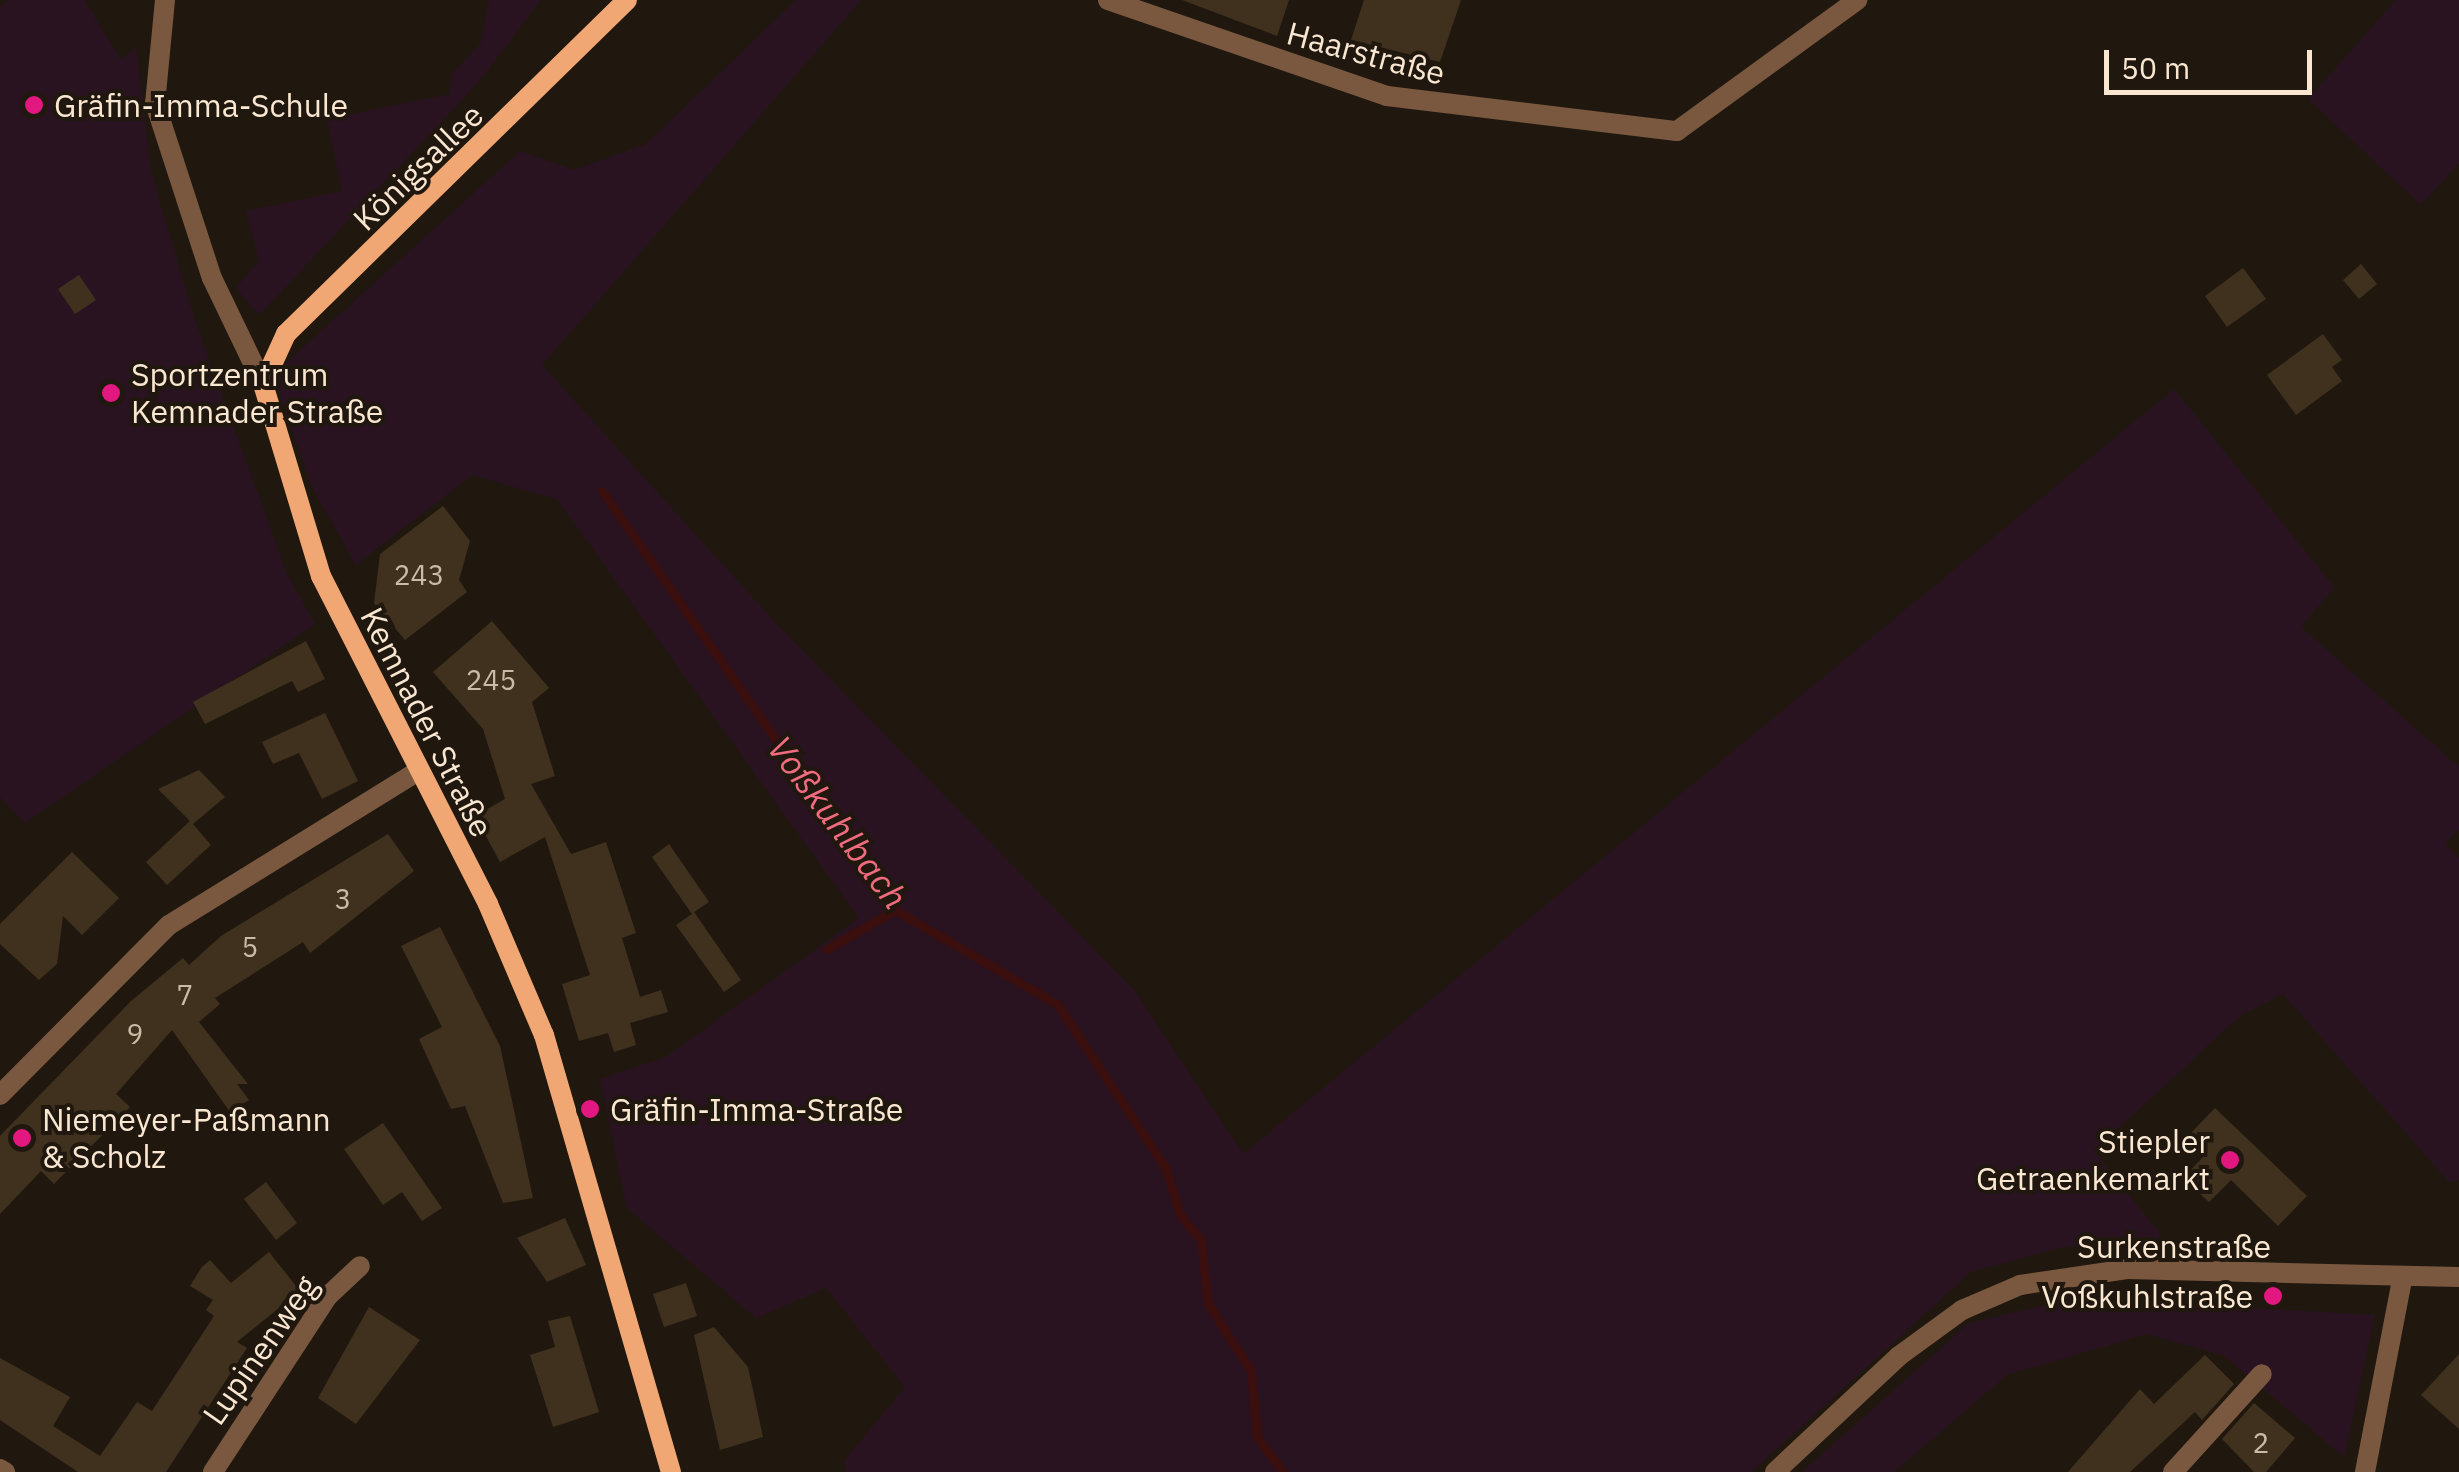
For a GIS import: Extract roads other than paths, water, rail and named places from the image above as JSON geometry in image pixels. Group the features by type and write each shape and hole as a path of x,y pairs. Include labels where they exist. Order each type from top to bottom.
{"main road":[{"name":"Königsallee","path":"263,384 286,334 627,0"},
{"name":"Kemnader Straße","path":"263,384 321,576 544,1035 670,1472"}],"street":[{"name":"Kemnader Straße","path":"165,0 155,104 212,278 263,384"},
{"name":"Haarstraße","path":"1108,0 1388,96 1677,132 1857,0"},
{"path":"0,1095 169,926 417,772"},
{"name":"Lupinenweg","path":"213,1472 327,1297 360,1266"},
{"name":"Surkenstraße","path":"1775,1472 1899,1356 1962,1310 2020,1284 2127,1270 2402,1279 2459,1277"},
{"path":"2365,1472 2402,1279"},
{"path":"2173,1472 2262,1374"}],"waterway":[{"name":"Voßkuhlbach","path":"602,491 895,910 1058,1005 1166,1169 1180,1215 1201,1240 1208,1304 1251,1371 1257,1437 1283,1472"},
{"path":"827,949 895,910"}],"place":[{"name":"Gräfin-Imma-Schule","path":"34,105"},
{"name":"Sportzentrum Kemnader Straße","path":"111,393"},
{"name":"Gräfin-Imma-Straße","path":"590,1109"},
{"name":"Niemeyer-Paßmann & Scholz","path":"22,1138"},
{"name":"Stiepler Getraenkemarkt","path":"2230,1160"},
{"name":"Voßkuhlstraße","path":"2273,1296"}]}
